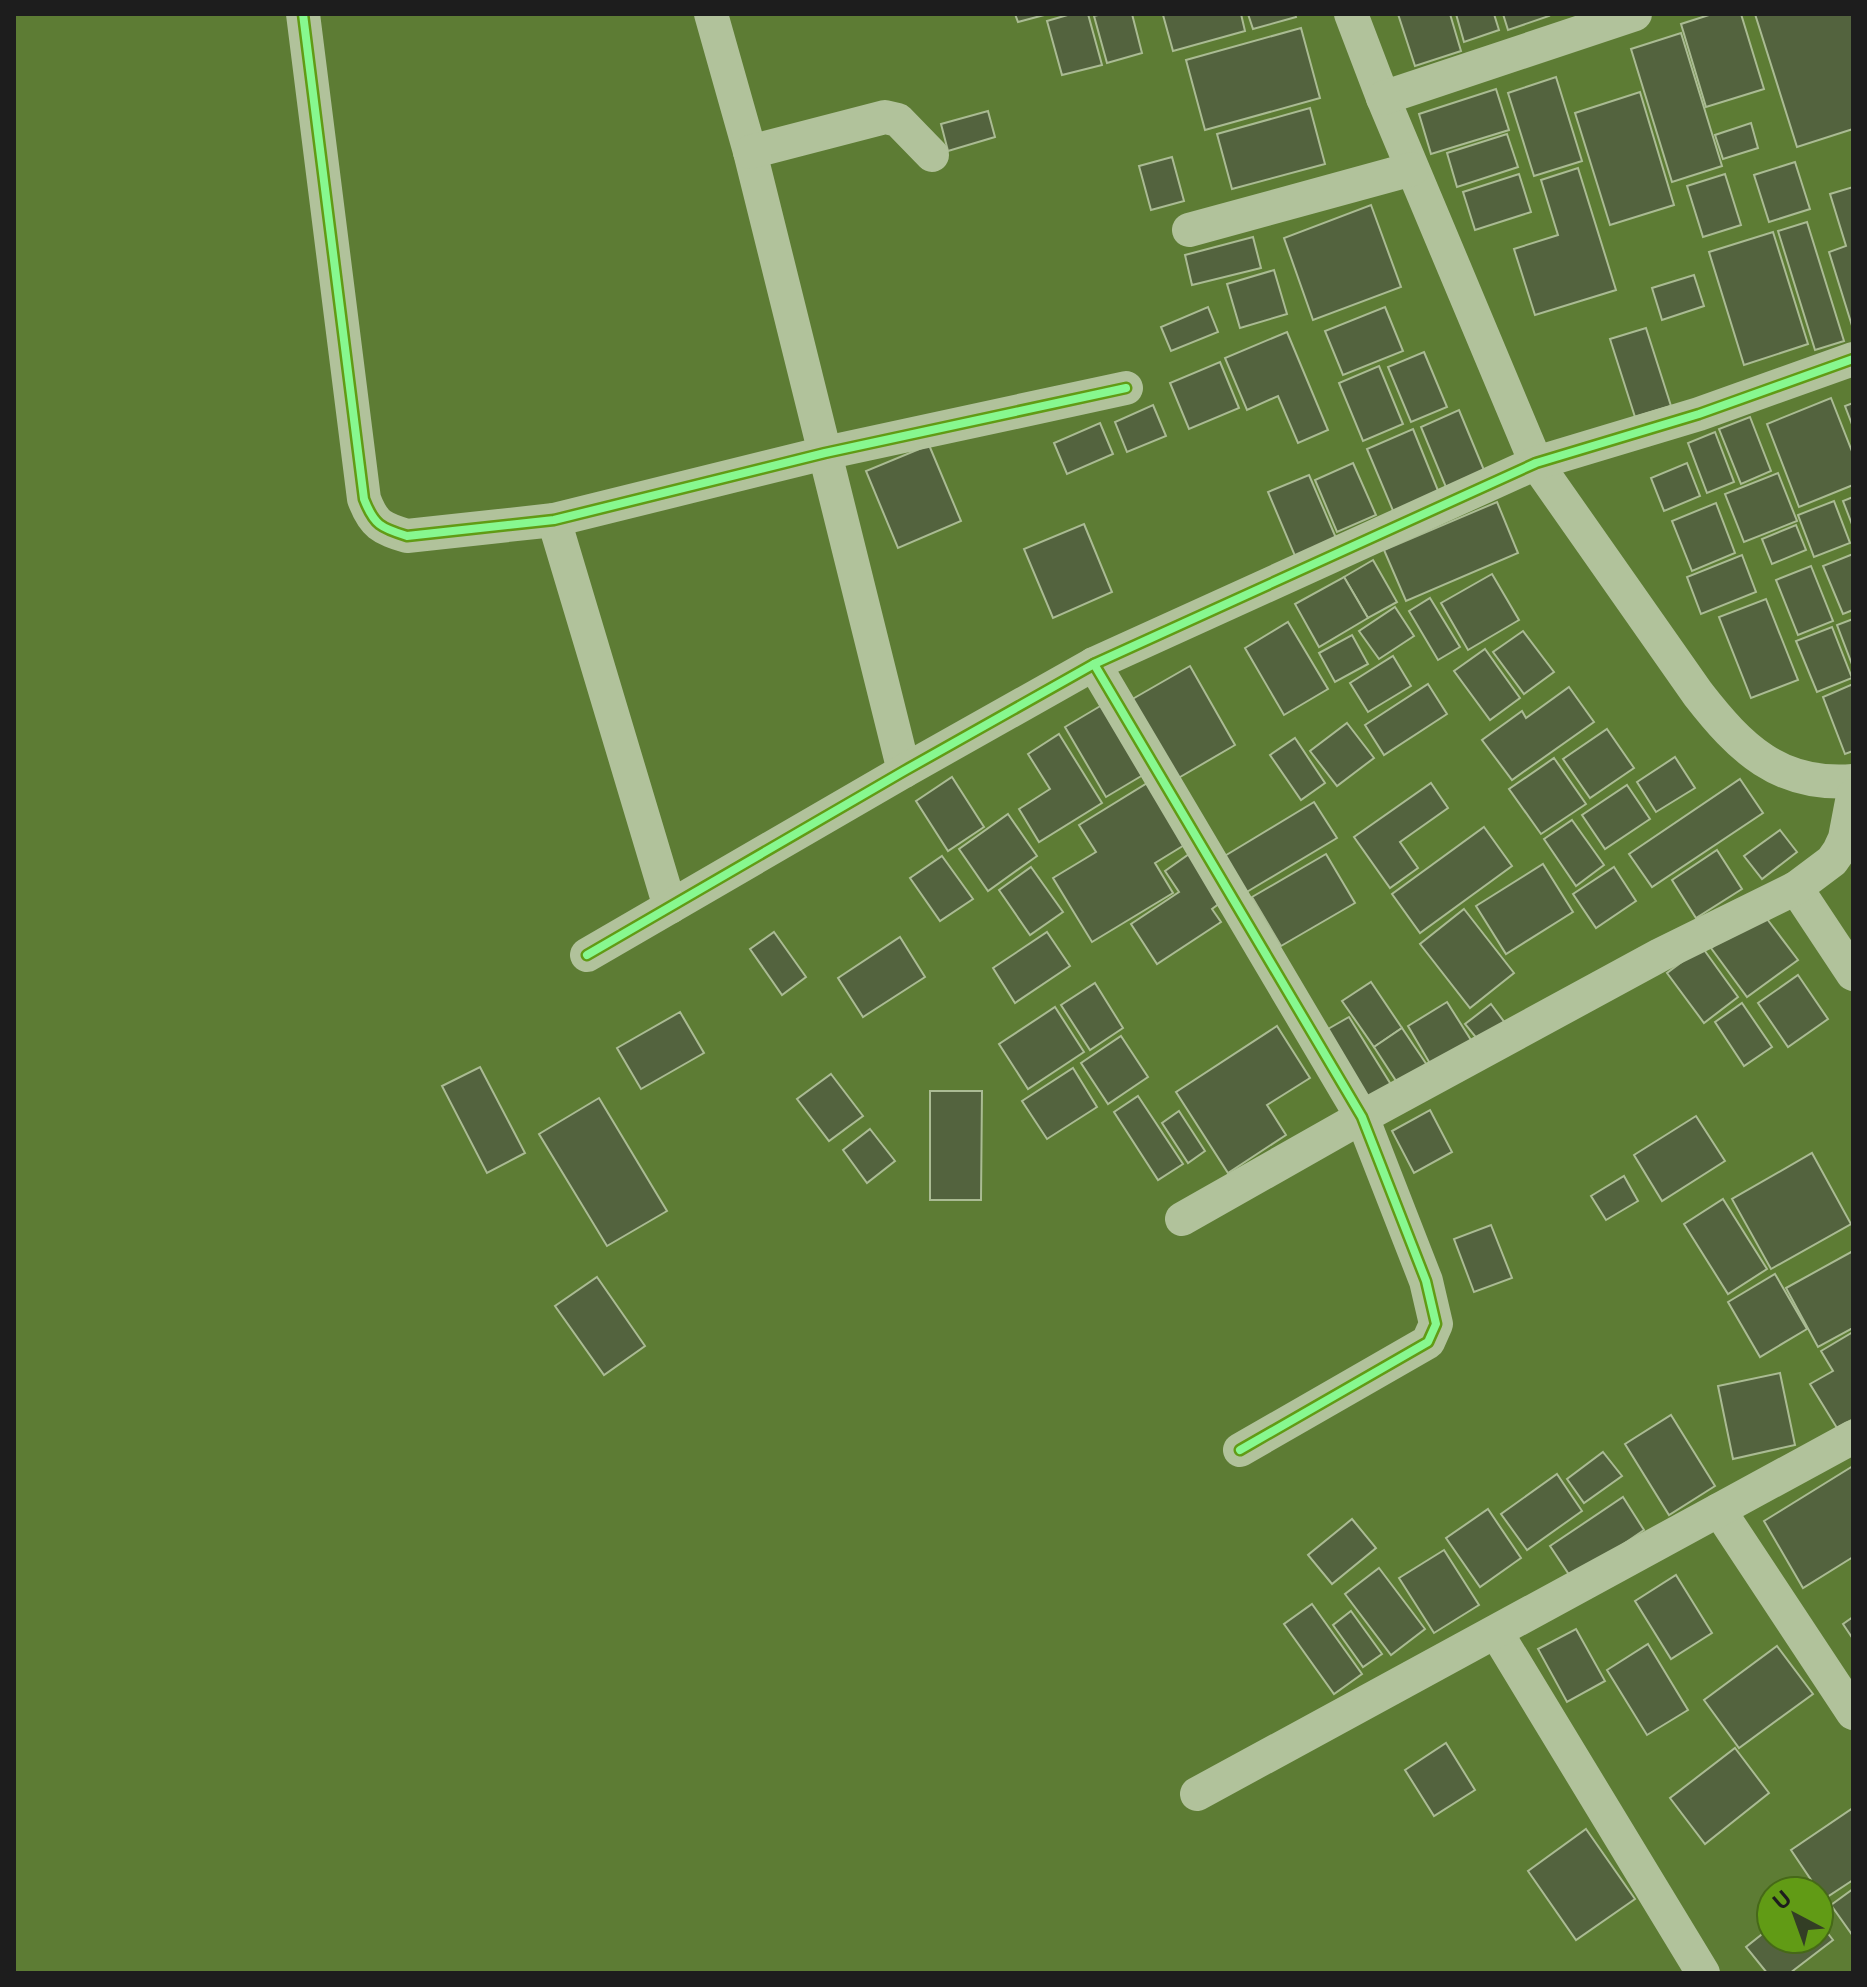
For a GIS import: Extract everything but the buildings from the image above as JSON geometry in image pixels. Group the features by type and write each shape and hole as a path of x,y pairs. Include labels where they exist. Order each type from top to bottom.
{"street":[{"path":"303,14 364,499 372,520 387,530 407,536 554,520 825,453 1126,388"},
{"path":"711,14 750,152 904,771"},
{"path":"1351,14 1412,169 1536,463 1721,723 1742,745 1767,763 1794,776 1824,783 1853,781"},
{"path":"1383,98 1635,14"},
{"path":"750,152 885,117 898,120 932,155"},
{"path":"1189,230 1412,169"},
{"path":"587,955 1094,664 1536,463 1699,414 1853,359"},
{"path":"554,520 670,907"},
{"path":"1094,664 1362,1117 1426,1281 1436,1324 1428,1342 1240,1450"},
{"path":"1182,1219 1660,955 1796,888 1832,861 1839,851 1845,838 1853,796"},
{"path":"1796,888 1853,974"},
{"path":"1197,1794 1853,1437"},
{"path":"1719,1510 1853,1713"},
{"path":"1496,1632 1703,1973"}],"cycle path":[{"path":"303,14 364,499 375,520 391,530 407,536 554,520 825,453 1126,388"},
{"path":"587,955 1094,664 1536,463 1699,414 1853,359"},
{"path":"1094,664 1362,1117 1426,1281 1436,1324 1428,1342 1240,1450"}]}
